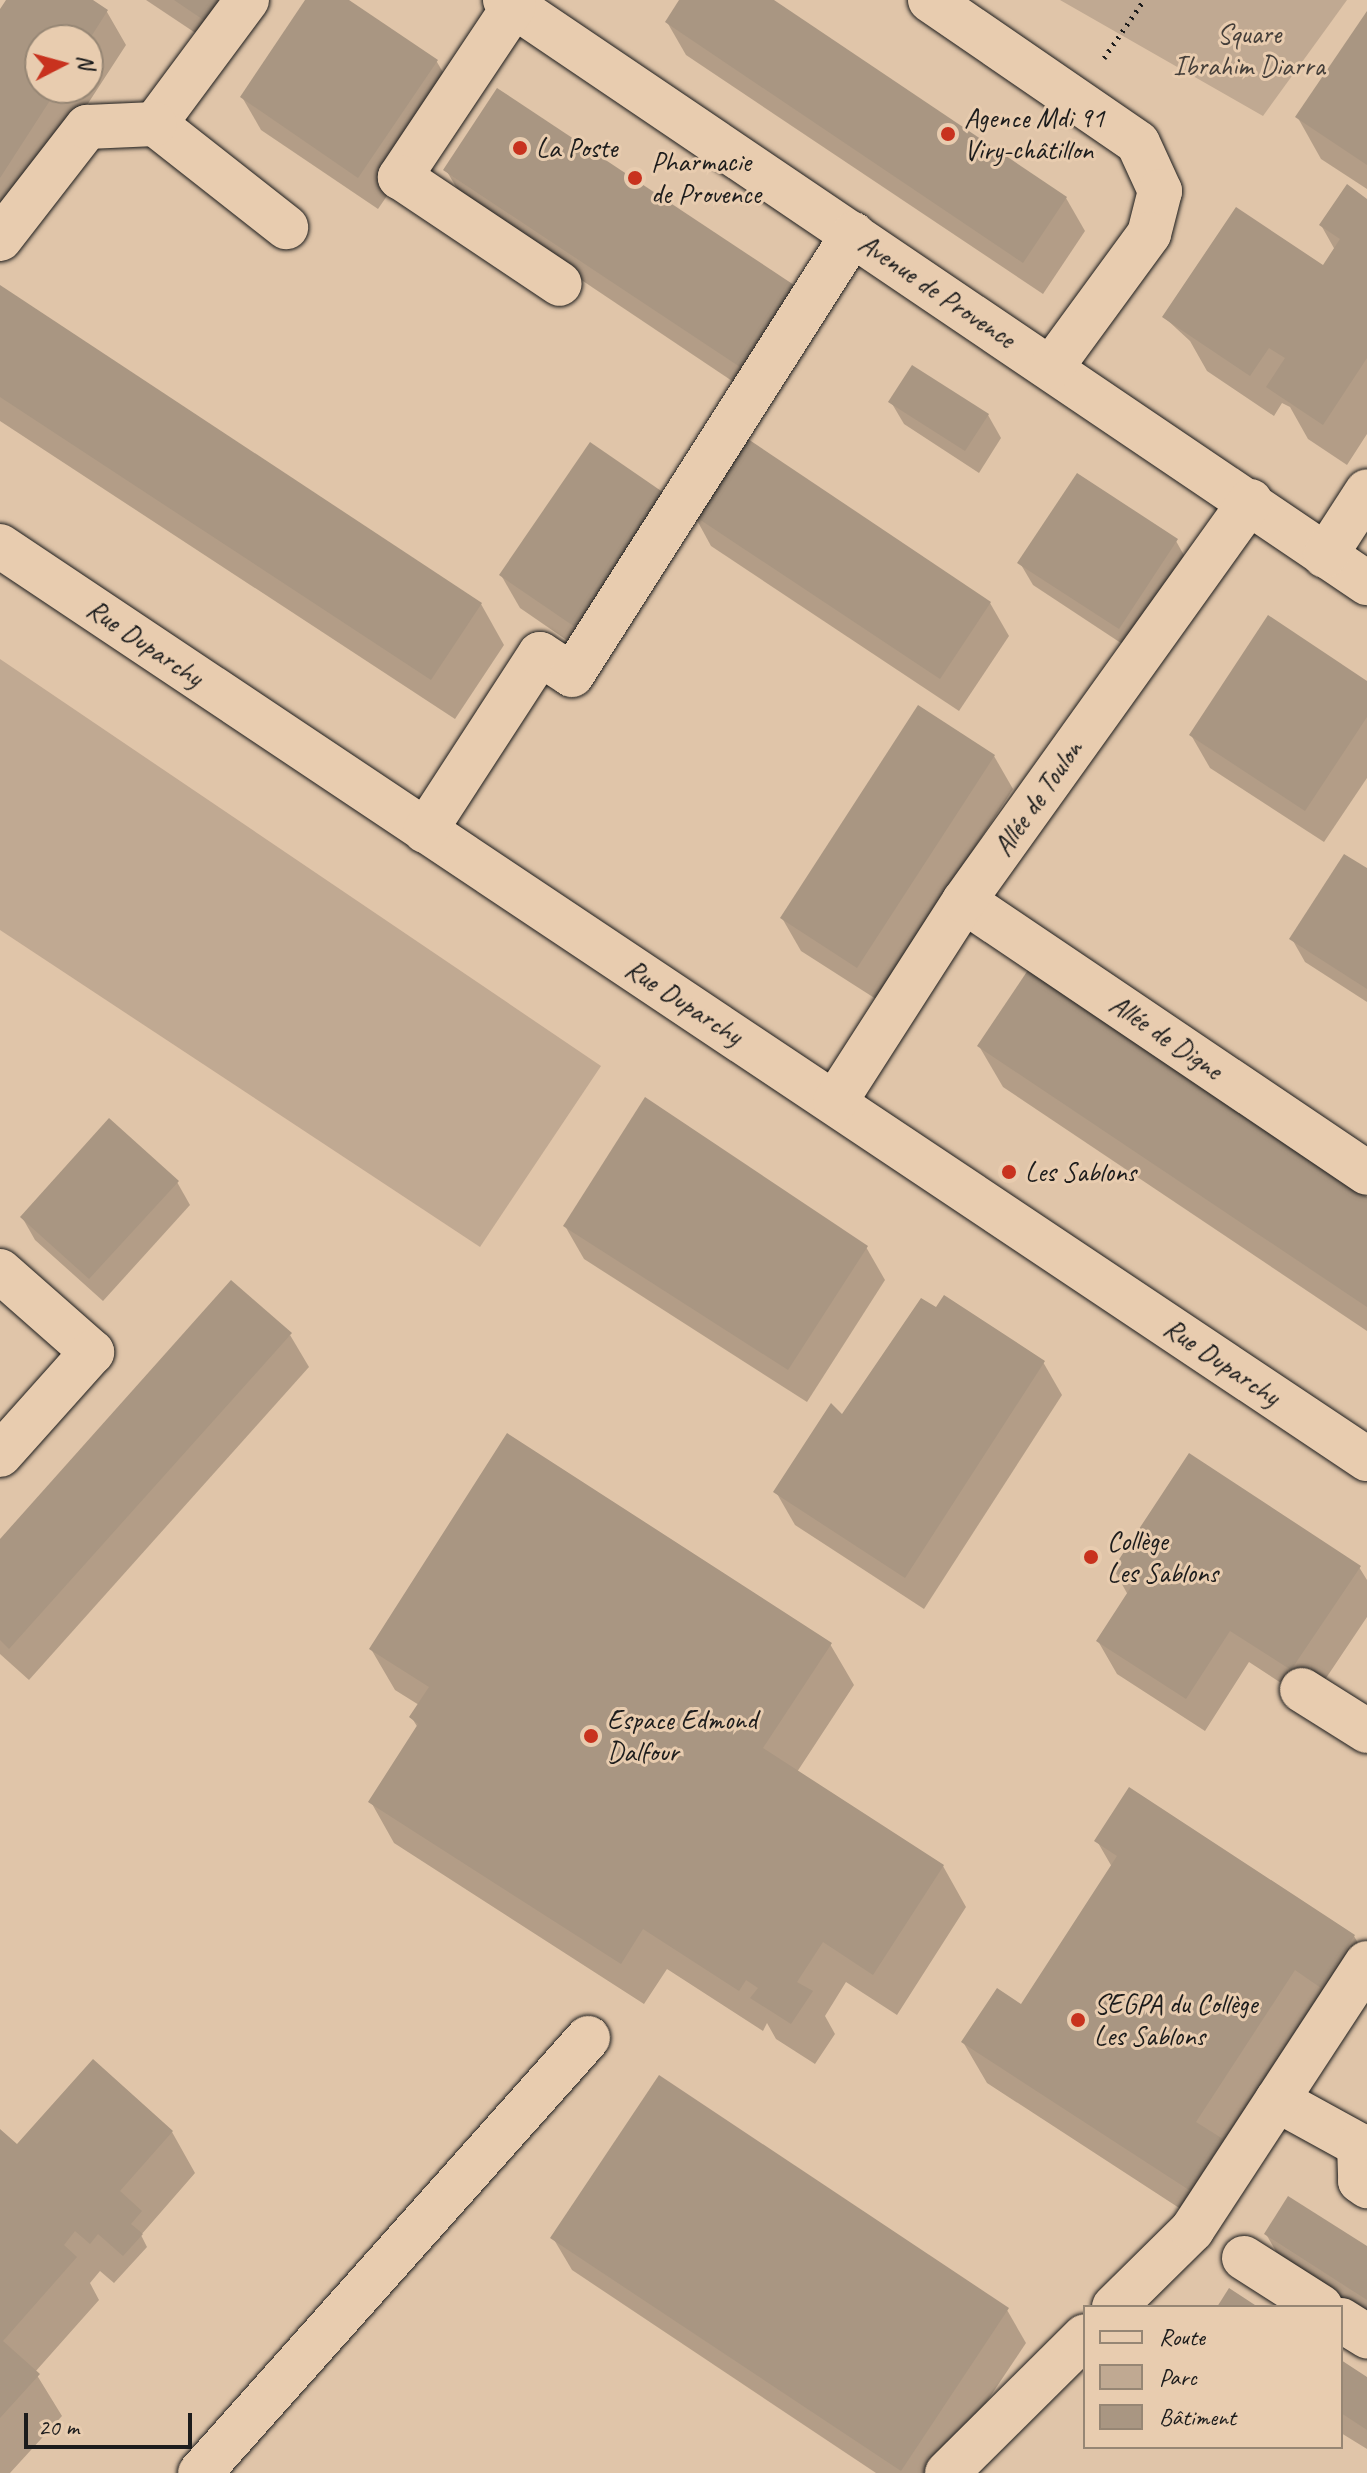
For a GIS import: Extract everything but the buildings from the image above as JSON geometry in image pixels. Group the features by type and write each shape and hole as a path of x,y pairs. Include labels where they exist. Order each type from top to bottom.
{"street":[{"path":"155,124 247,0"},
{"path":"930,0 1138,143 1160,191 1149,234 1051,368"},
{"path":"509,3 400,177 560,284"},
{"name":"Avenue de Provence","path":"509,3 1250,501 1367,583"},
{"path":"0,239 87,127 155,124 286,227"},
{"path":"425,831 540,654 572,675 853,234"},
{"path":"1325,556 1367,491"},
{"name":"Allée de Toulon","path":"835,1102 964,901 1250,501"},
{"name":"Rue Duparchy","path":"0,546 1367,1459"},
{"name":"Allée de Digne","path":"964,901 1367,1173"},
{"path":"0,1271 92,1352 0,1455"},
{"path":"1302,1690 1367,1731"},
{"path":"1116,2305 1192,2230 1367,1963"},
{"path":"200,2473 588,2038"},
{"path":"1277,2100 1364,2157"},
{"path":"1244,2258 1318,2305"},
{"path":"1343,2321 1367,2336"},
{"path":"947,2473 1083,2338"}],"path":[{"path":"1075,100 1144,0"}],"green space":[{"name":"Square Ibrahim Diarra","path":"1060,0 1347,0 1263,116"},
{"path":"0,659 601,1066 480,1247 0,930"}],"place":[{"name":"Agence Mdi 91 Viry-châtillon","path":"948,134"},
{"name":"La Poste","path":"520,148"},
{"name":"Pharmacie de Provence","path":"635,178"},
{"name":"Les Sablons","path":"1009,1172"},
{"name":"Collège Les Sablons","path":"1091,1557"},
{"name":"Espace Edmond Dalfour","path":"591,1736"},
{"name":"SEGPA du Collège Les Sablons","path":"1078,2020"}]}
